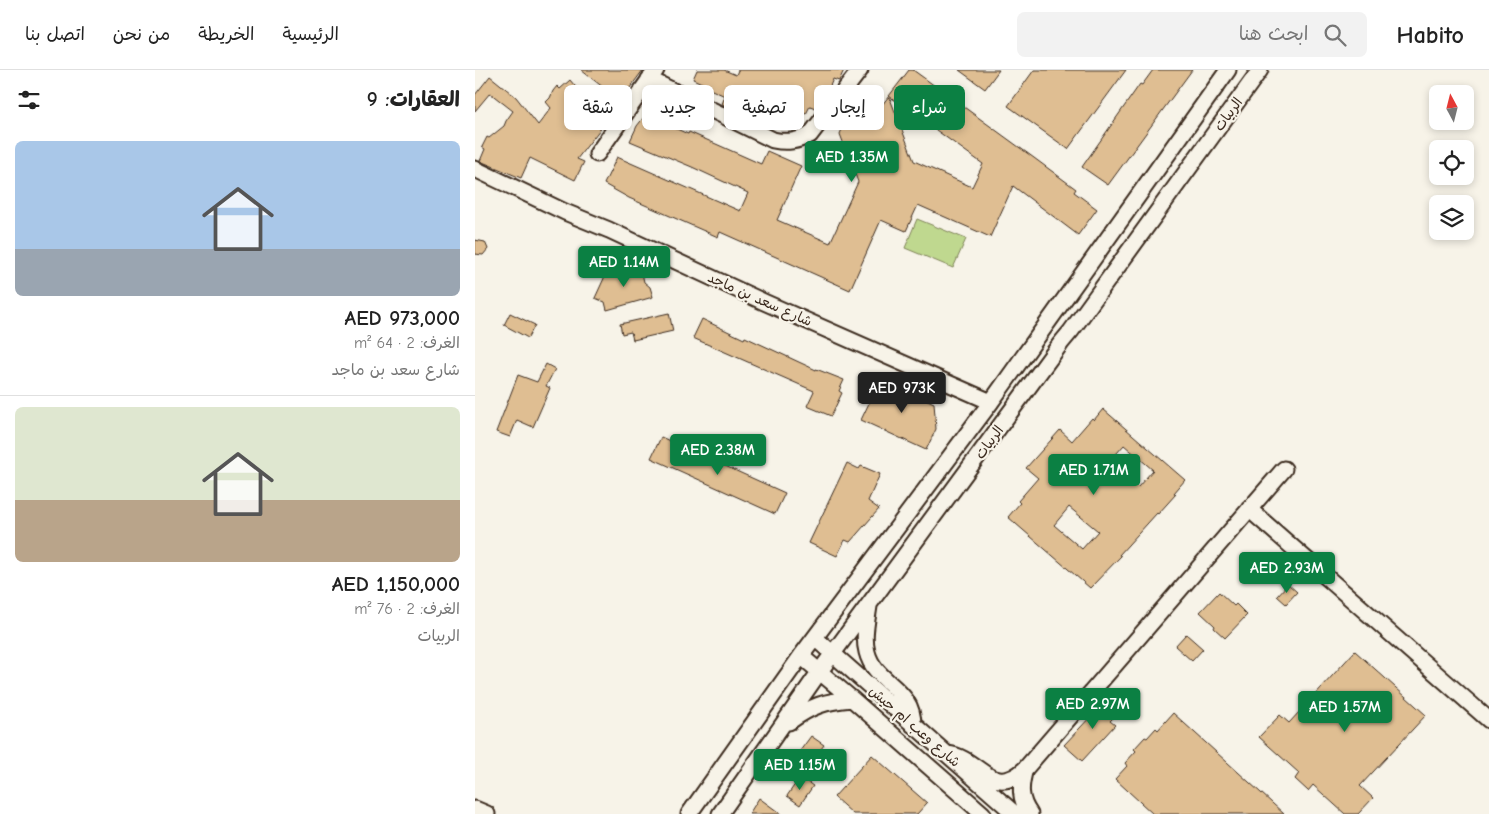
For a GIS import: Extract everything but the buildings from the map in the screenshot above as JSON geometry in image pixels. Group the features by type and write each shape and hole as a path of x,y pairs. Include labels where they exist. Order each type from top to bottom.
{"street":[{"path":"597,154 653,75 773,140 786,142 798,141 810,135 860,70"},
{"name":"الربيات","path":"689,814 801,656 991,402 1228,70"},
{"name":"الربيات","path":"720,814 820,671 1071,331 1260,70"},
{"name":"شارع سعد بن ماجد","path":"475,169 565,212 991,402"},
{"path":"947,754 962,757 987,776 997,780 1012,779 1025,769 1284,469"},
{"path":"1249,509 1489,720"},
{"path":"870,604 865,638 867,654 876,670 906,698 912,710 913,724"},
{"name":"شارع وعب ام حيش","path":"815,638 1015,814"},
{"name":"شارع وعب ام حيش","path":"801,656 983,814"},
{"path":"778,731 814,706 834,700 852,699"},
{"path":"1025,769 1021,793 1025,808 1030,814"},
{"path":"475,809 487,814"}],"green space":[{"path":"917,219 966,239 953,268 905,248"}]}
